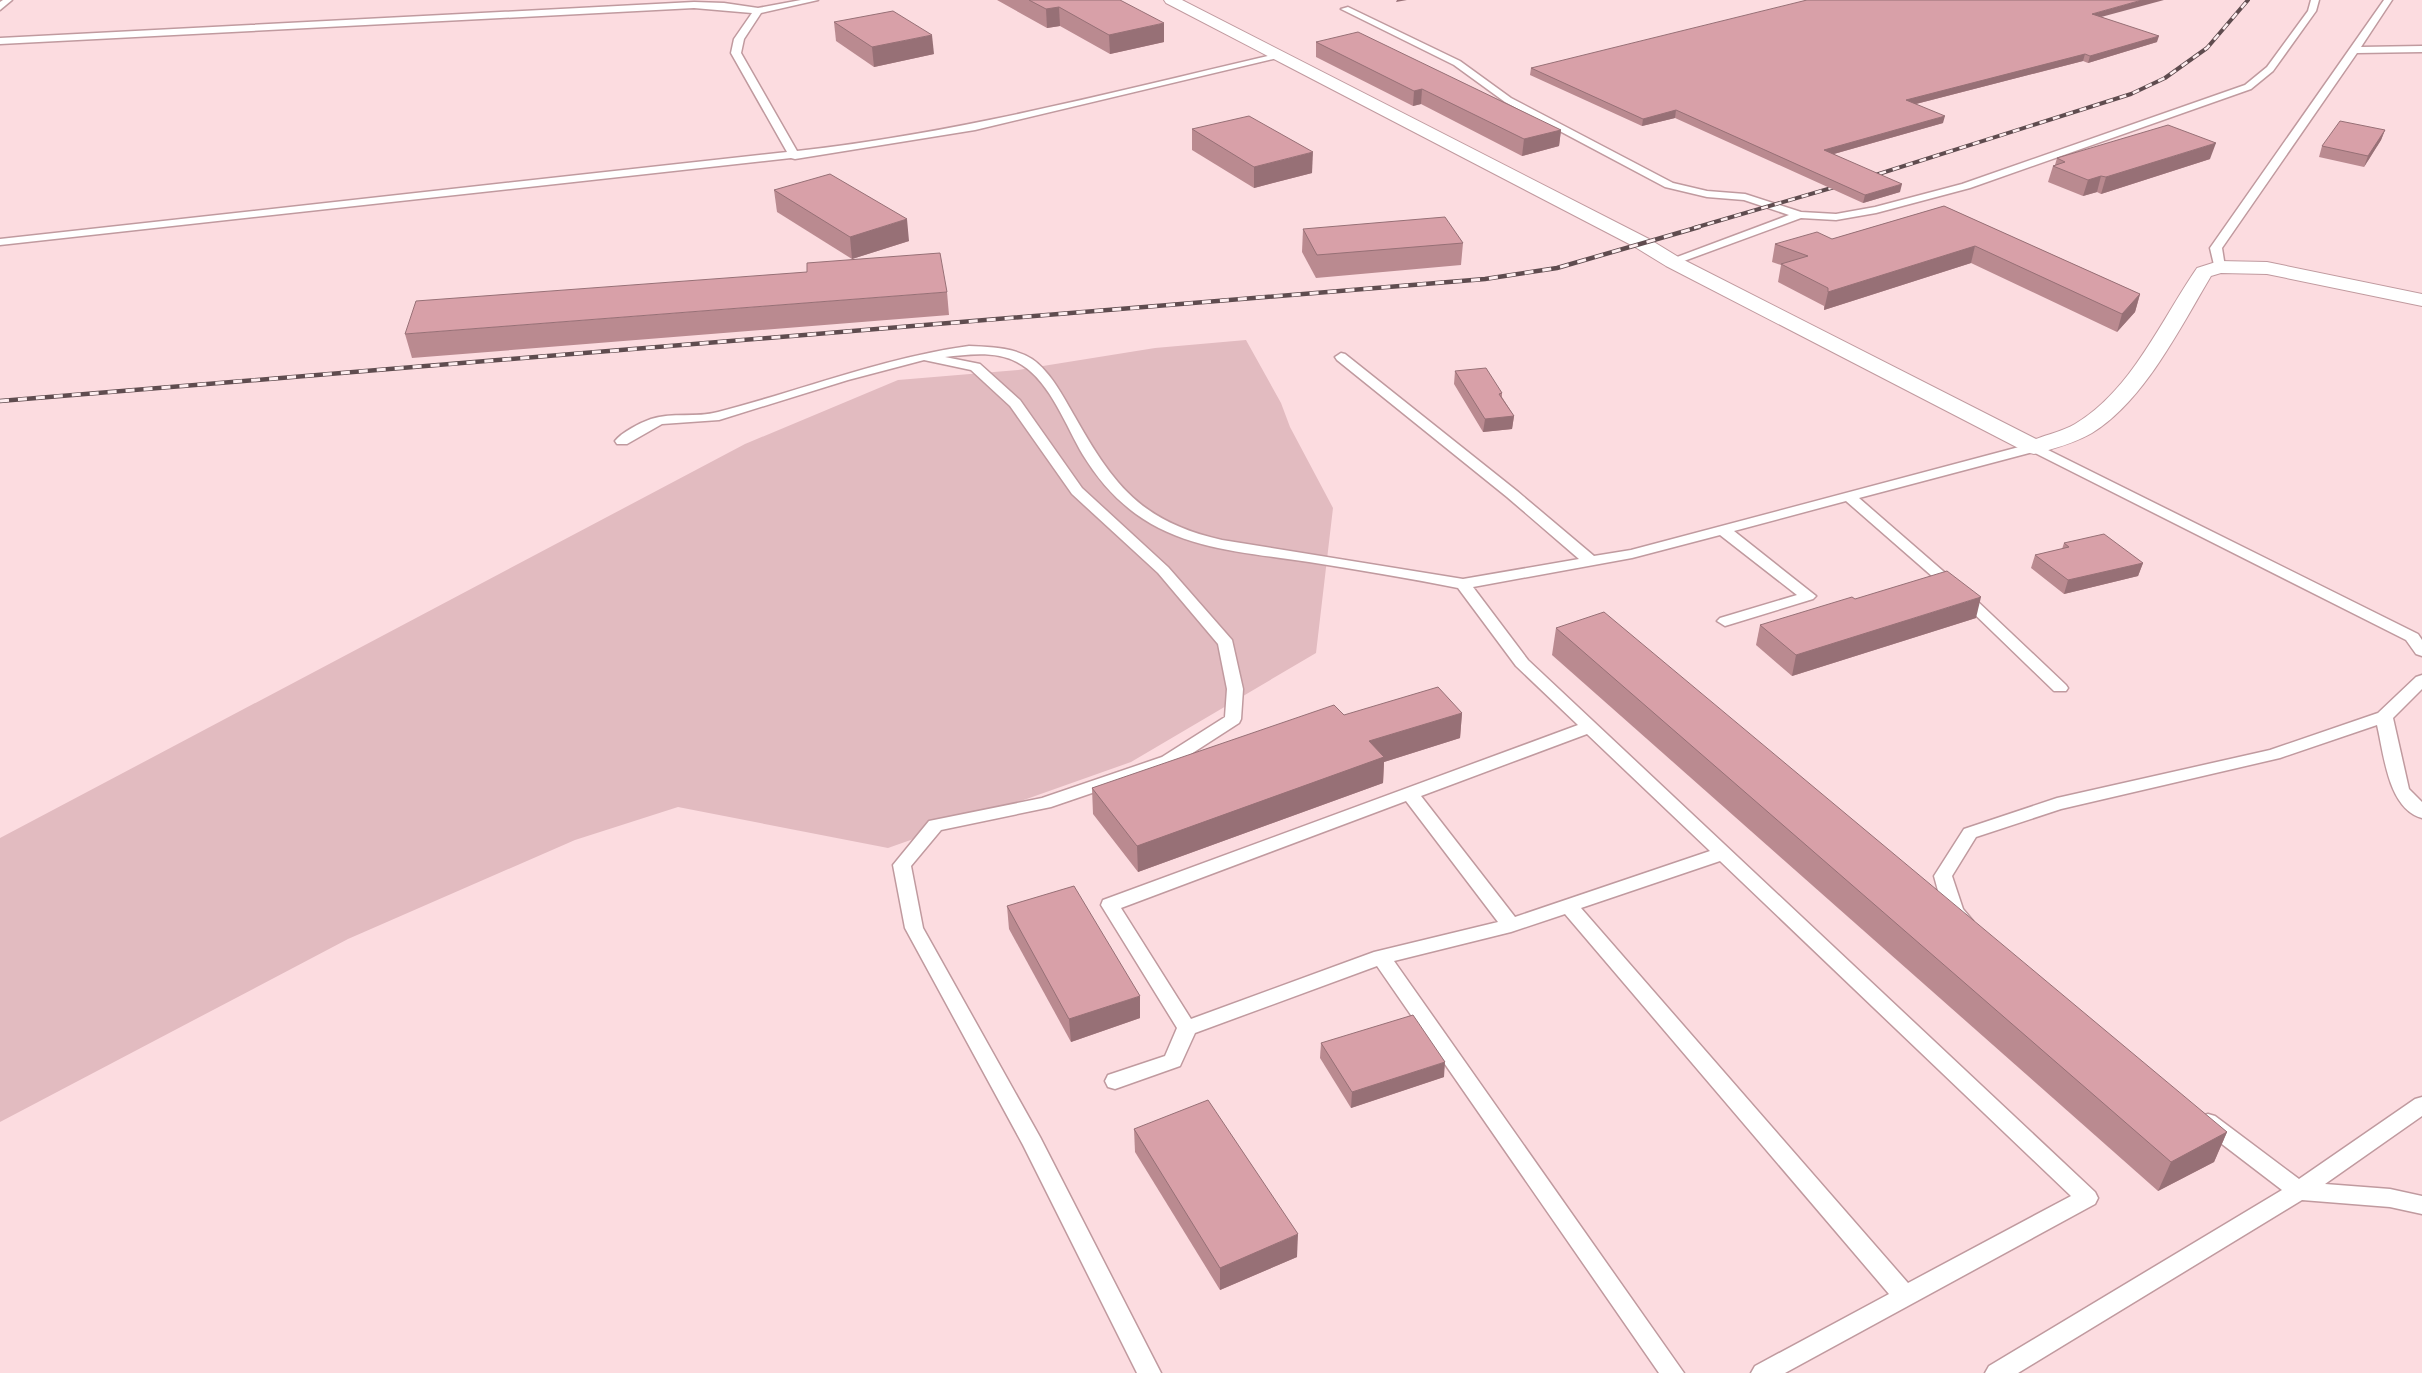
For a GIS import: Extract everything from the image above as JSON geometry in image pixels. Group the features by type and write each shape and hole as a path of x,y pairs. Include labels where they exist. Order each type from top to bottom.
{"street":[{"path":"1171,0 1642,243 1673,262 2034,447 2084,428 2110,409 2144,366 2204,272 2219,267 2267,268 2422,300"}],"lane":[{"path":"0,7 8,0"},
{"path":"0,41 694,5 724,6 758,11 814,0"},
{"path":"1346,9 1457,63 1508,100 1669,184 1707,194 1745,197 1800,215 1836,216 1876,210 1966,186 2248,87 2270,69 2312,11 2315,0"},
{"path":"2219,267 2216,248 2388,0"},
{"path":"758,11 739,39 736,53 795,156"},
{"path":"2354,50 2422,49"},
{"path":"0,242 861,148 975,127 1281,56"},
{"path":"1673,262 1723,244 1752,230 1800,215"},
{"path":"622,441 655,422 715,416 905,360 991,349 1009,352 1026,361 1042,377 1100,470 1126,498 1158,522 1187,534 1239,546 1463,584 1632,554 2034,447 2412,637 2422,651"},
{"path":"927,357 975,367 1015,403 1077,492 1163,570 1226,643 1235,689 1233,719 1168,760 1045,803 935,825 902,865 914,928 1032,1143 1149,1373"},
{"path":"1341,357 1512,494 1590,561"},
{"path":"1848,496 1969,601 2060,688"},
{"path":"1723,530 1808,596 1725,621"},
{"path":"1463,584 1522,664 2087,1198 1763,1373"},
{"path":"1976,931 1955,912 1943,876 1970,833 2057,804 2274,754 2384,716 2422,680"},
{"path":"2384,716 2401,791 2422,812"},
{"path":"1187,1028 1110,905 1590,727"},
{"path":"1410,794 1511,925"},
{"path":"1114,1081 1173,1061 1187,1028 1381,958 1511,925 1723,853"},
{"path":"1568,905 1905,1296"},
{"path":"1381,958 1672,1373"},
{"path":"1997,1373 2299,1191 2422,1105"},
{"path":"2190,1108 2299,1191 2390,1198 2422,1205"}],"shaded area":[{"path":"1246,340 1281,403 1290,427 1333,508 1316,653 1131,762 888,848 678,807 575,840 348,939 0,1122 0,838 745,444 898,380 1018,370 1155,348"}],"building":[{"path":"1029,0 1120,0 1164,23 1109,35 1059,7 1046,9"},
{"path":"1807,0 2142,0 2092,14 2159,36 2090,56 2085,54 1906,100 1945,116 1824,150 1902,184 1865,195 1676,110 1643,119 1531,68"},
{"path":"893,11 932,35 872,47 834,22"},
{"path":"1358,32 1561,130 1524,139 1422,89 1414,91 1316,42"},
{"path":"1249,116 1313,152 1254,167 1192,129"},
{"path":"2340,121 2385,130 2368,156 2322,146"},
{"path":"2168,125 2216,143 2106,177 2101,176 2088,180 2053,166 2065,162 2057,158"},
{"path":"830,174 907,219 850,237 774,190"},
{"path":"1944,206 2140,294 2122,314 1975,246 1828,292 1828,288 1781,264 1808,256 1775,244 1817,232 1832,239"},
{"path":"1445,217 1463,243 1317,255 1303,229"},
{"path":"940,253 947,292 405,334 416,301 807,272 807,263"},
{"path":"1486,368 1502,393 1499,394 1514,416 1485,419 1455,371"},
{"path":"2104,534 2143,563 2068,580 2035,555 2069,547 2064,543"},
{"path":"1947,571 1981,597 1796,655 1760,625 1852,597 1855,599"},
{"path":"1604,612 2227,1132 2171,1162 1556,628"},
{"path":"1438,687 1462,713 1369,741 1384,757 1137,846 1092,788 1334,705 1344,715"},
{"path":"1074,886 1140,996 1069,1019 1007,906"},
{"path":"1413,1015 1445,1062 1352,1092 1321,1043"},
{"path":"1208,1100 1298,1234 1220,1268 1134,1129"}],"railway":[{"path":"1866,178 2131,94 2165,78 2207,48 2248,0"},
{"path":"1694,228 1845,184"},
{"path":"0,401 1485,279 1557,268 1699,227"}]}
